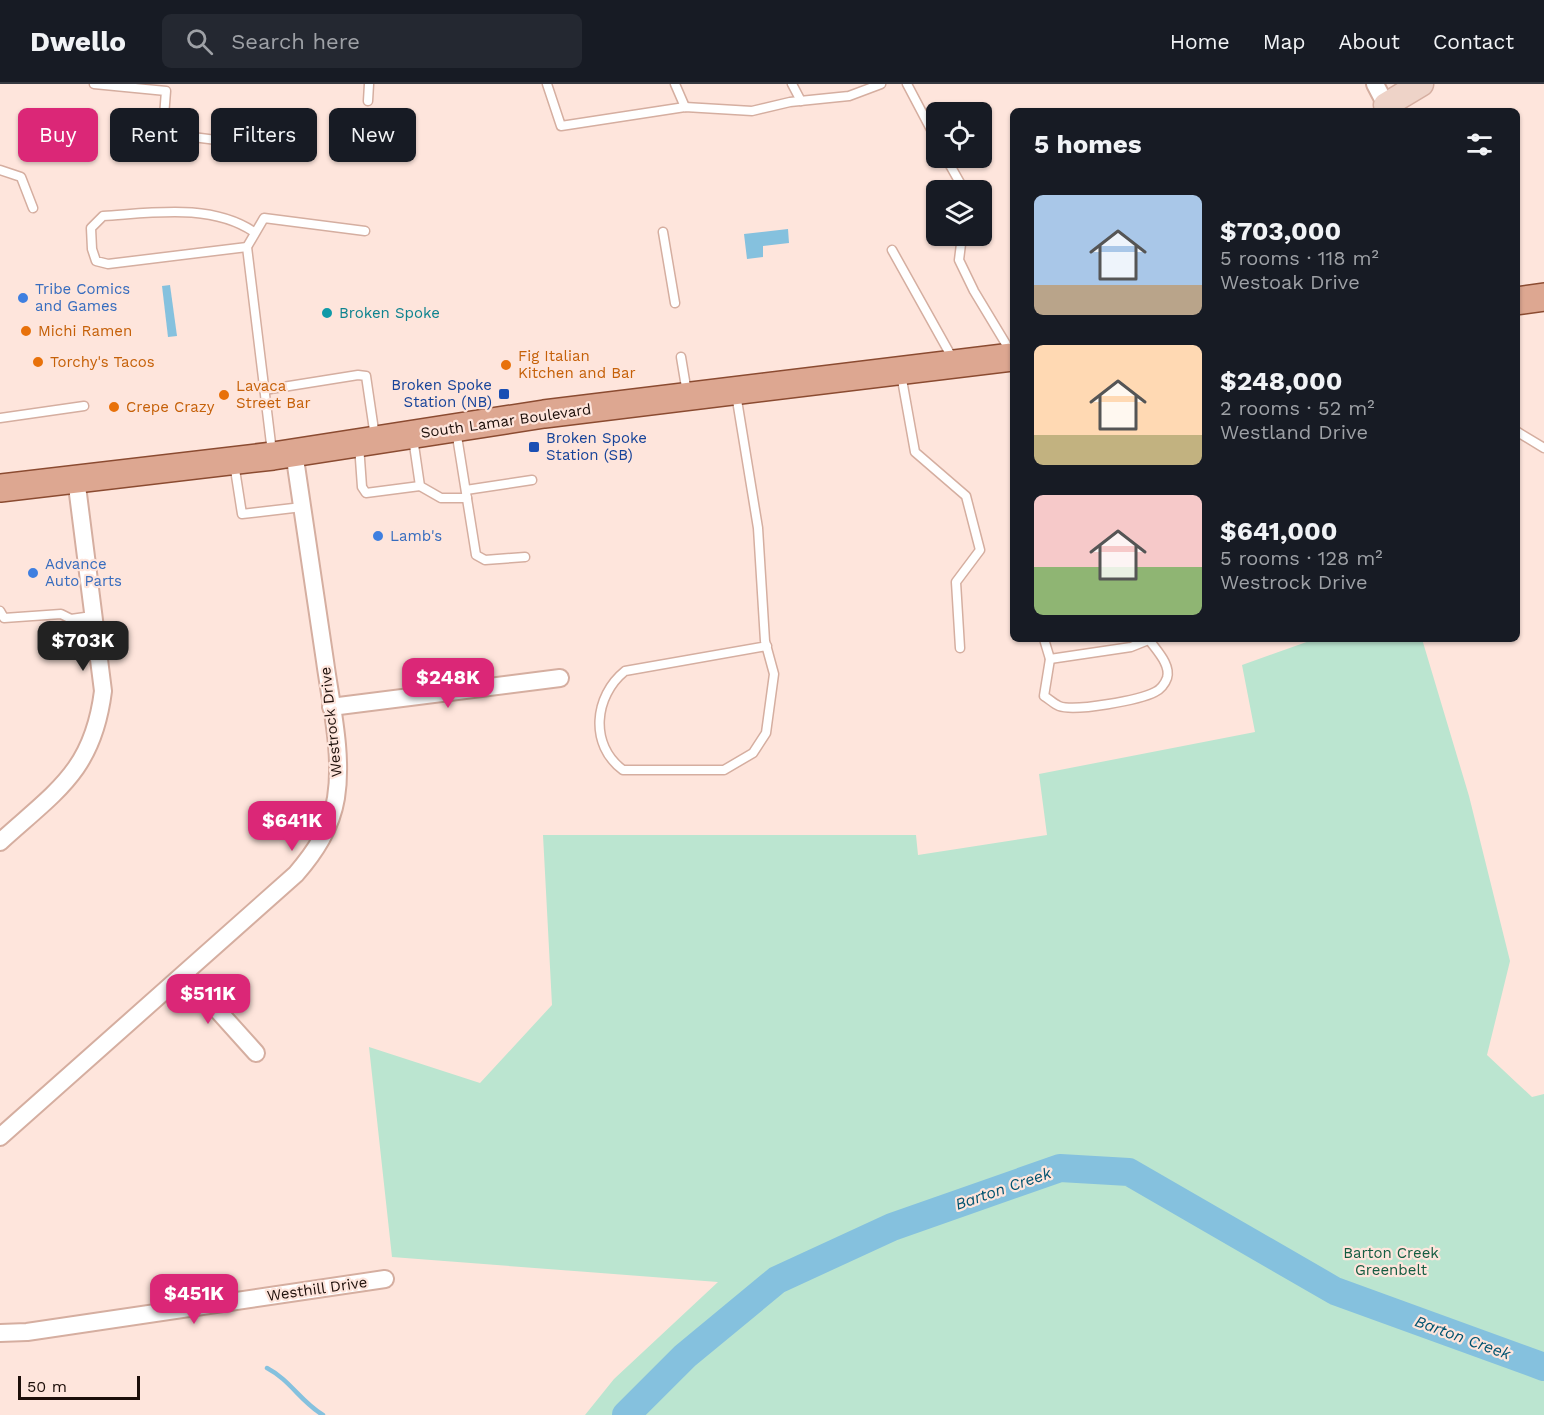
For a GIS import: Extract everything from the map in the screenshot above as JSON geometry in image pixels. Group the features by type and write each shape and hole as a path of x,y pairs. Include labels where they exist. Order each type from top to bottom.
{"main road":[{"path":"1520,300 1544,297"},
{"name":"South Lamar Boulevard","path":"0,488 284,454 456,428 1010,356"}],"street":[{"path":"1375,84 1385,108"},
{"path":"1386,108 1421,84"},
{"name":"Westrock Drive","path":"0,1137 296,874 314,853 328,826 336,800 338,776 331,707 302,507 284,454"},
{"path":"0,842 60,788 90,747 99,721 103,691 76,478"},
{"path":"331,707 560,678"},
{"path":"185,974 256,1053"},
{"name":"Westhill Drive","path":"0,1333 27,1332 385,1279"}],"lane":[{"path":"94,84 166,88 163,129 169,134 211,139"},
{"path":"368,101 369,84"},
{"path":"547,84 561,126 685,107 752,111 801,101 849,96 881,84"},
{"path":"675,84 685,107"},
{"path":"792,84 801,101"},
{"path":"907,84 926,120"},
{"path":"0,170 21,177 33,208"},
{"path":"247,247 108,264 96,261 92,249 91,228 103,216 186,212 242,224 254,232"},
{"path":"284,454 264,390 247,247 264,218 365,231"},
{"path":"663,232 675,303"},
{"path":"961,246 960,260 974,291 1010,353"},
{"path":"892,250 956,364"},
{"path":"681,357 687,397"},
{"path":"901,371 915,452 966,496 980,550 956,582 960,648"},
{"path":"264,390 357,375 366,376 367,442 362,487 366,493 420,486 441,498 532,480"},
{"path":"736,391 758,528 766,646 774,674 766,733 753,753 724,770 623,770 611,761 603,742 601,704 609,687 625,671 766,646"},
{"path":"0,418 84,406"},
{"path":"456,428 476,555 485,560 525,557"},
{"path":"1520,433 1544,448"},
{"path":"412,435 420,486"},
{"path":"234,460 242,514 302,507"},
{"path":"0,611 4,618 61,614 71,620 92,616"},
{"path":"1045,642 1050,659 1044,696 1059,706 1077,709 1154,693 1161,688 1167,678 1166,666 1152,642"},
{"path":"1050,659 1078,656 1142,642"}],"green space":[{"name":"Barton Creek Greenbelt","path":"1307,642 1423,642 1469,796 1510,961 1487,1055 1532,1097 1544,1094 1544,1415 585,1415 614,1379 718,1282 392,1257 369,1047 480,1083 552,1005 543,835 916,835 918,855 1047,835 1039,774 1255,732 1242,665"}],"water":[{"path":"788,229 789,243 763,246 763,257 747,259 744,234"},
{"path":"170,285 177,336 168,337 162,286"}],"waterway":[{"name":"Barton Creek","path":"626,1415 685,1356 777,1280 892,1227 1060,1168 1129,1172 1335,1291 1544,1367"},
{"path":"267,1368 323,1415"}],"place":[{"name":"Tribe Comics and Games","path":"23,298"},
{"name":"Broken Spoke","path":"327,313"},
{"name":"Michi Ramen","path":"26,331"},
{"name":"Torchy's Tacos","path":"38,362"},
{"name":"Fig Italian Kitchen and Bar","path":"506,365"},
{"name":"Broken Spoke Station (NB)","path":"504,394"},
{"name":"Lavaca Street Bar","path":"224,395"},
{"name":"Crepe Crazy","path":"114,407"},
{"name":"Broken Spoke Station (SB)","path":"534,447"},
{"name":"Lamb's","path":"378,536"},
{"name":"Advance Auto Parts","path":"33,573"}]}
